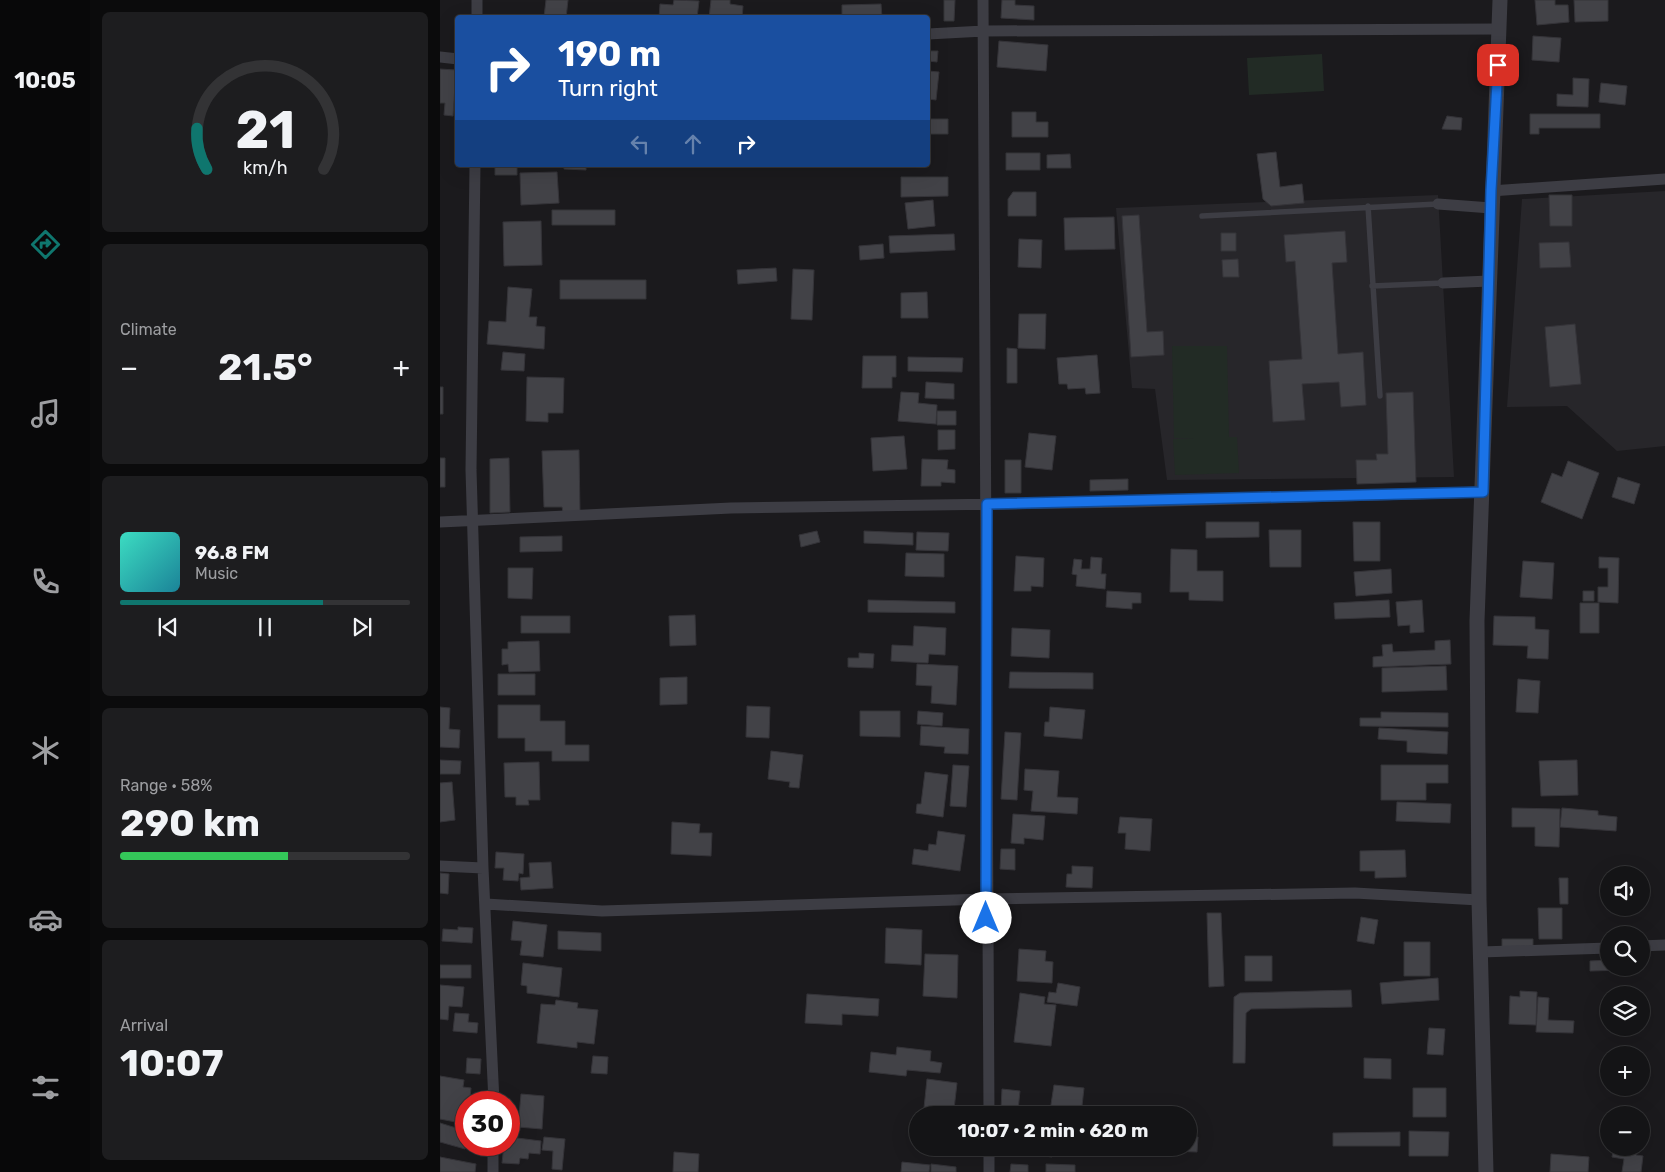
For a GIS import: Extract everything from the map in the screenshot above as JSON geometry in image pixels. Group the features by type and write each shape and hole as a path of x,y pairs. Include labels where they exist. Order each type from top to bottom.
{"street":[{"path":"477,0 477,15"},
{"path":"983,0 987,504 986,899 989,1106"},
{"path":"1486,1172 1480,900 1477,621 1483,492 1491,190 1500,0"},
{"path":"930,34 984,31 1499,29"},
{"path":"440,57 455,59"},
{"path":"475,167 470,470 483,868 494,1091"},
{"path":"1491,190 1665,179"},
{"path":"1438,204 1491,208"},
{"path":"1443,283 1489,281"},
{"path":"440,522 731,508 1483,492"},
{"path":"440,866 483,868"},
{"path":"486,904 602,911 986,899 1355,893 1480,900"},
{"path":"1650,946 1665,946"},
{"path":"1481,952 1600,948"},
{"path":"493,1156 493,1172"},
{"path":"989,1156 989,1172"}],"lane":[{"path":"1202,216 1368,206 1438,204"},
{"path":"1368,206 1380,396"},
{"path":"1372,286 1443,283"}],"shaded area":[{"path":"1322,54 1324,91 1249,95 1247,58"},
{"path":"1665,191 1665,446 1617,451 1567,406 1507,407 1522,199"},
{"path":"1438,195 1454,477 1167,480 1155,389 1132,388 1116,208"},
{"path":"1172,346 1227,346 1229,437 1237,437 1239,473 1175,475 1173,439 1194,438 1174,438"}],"building":[{"path":"546,0 568,0 566,15 544,15"},
{"path":"674,0 699,1 697,15 659,15 660,4 673,5"},
{"path":"711,0 730,0 730,4 743,6 742,15 709,15"},
{"path":"944,0 955,0 954,21 944,21"},
{"path":"1002,0 1015,0 1015,5 1034,6 1034,20 1001,18"},
{"path":"1535,0 1555,0 1555,5 1568,5 1569,22 1537,25"},
{"path":"1574,0 1608,0 1608,21 1575,22"},
{"path":"881,4 882,15 842,15 842,5"},
{"path":"1533,36 1561,38 1559,62 1532,60"},
{"path":"999,41 1048,45 1046,71 997,67"},
{"path":"930,51 938,51 937,62 930,61"},
{"path":"440,69 455,70 453,116 444,115 445,103 440,103"},
{"path":"930,71 939,72 936,100 930,99"},
{"path":"1573,78 1589,79 1588,107 1557,106 1557,94 1573,95"},
{"path":"1601,83 1627,86 1625,105 1599,102"},
{"path":"1012,112 1036,112 1036,122 1048,122 1048,137 1012,137"},
{"path":"1530,114 1600,114 1600,128 1539,128 1539,134 1530,134"},
{"path":"1447,116 1462,118 1461,130 1442,129"},
{"path":"930,119 948,119 948,134 930,134"},
{"path":"1276,152 1280,187 1302,184 1304,203 1271,206 1263,199 1257,154"},
{"path":"1006,153 1040,153 1040,170 1006,170"},
{"path":"1070,154 1071,168 1047,168 1047,155"},
{"path":"495,167 517,167 517,175 495,175"},
{"path":"564,167 586,167 586,170 564,169"},
{"path":"557,172 559,203 521,205 520,173"},
{"path":"901,177 948,177 948,196 901,197"},
{"path":"1013,192 1036,192 1036,216 1008,216 1008,199"},
{"path":"1549,195 1572,195 1572,226 1550,226"},
{"path":"933,200 935,226 908,229 905,203"},
{"path":"552,210 615,210 615,225 552,225"},
{"path":"1139,215 1147,332 1163,331 1164,355 1131,357 1122,216"},
{"path":"1114,217 1115,249 1065,250 1064,218"},
{"path":"541,221 542,265 504,266 503,222"},
{"path":"1345,231 1347,262 1332,263 1338,354 1363,352 1366,405 1341,407 1339,382 1302,384 1305,420 1273,422 1269,361 1302,359 1295,261 1286,262 1284,235"},
{"path":"1221,233 1236,233 1236,251 1221,251"},
{"path":"954,234 955,250 890,253 889,236"},
{"path":"1019,239 1042,240 1041,268 1018,267"},
{"path":"1569,242 1571,267 1540,268 1539,243"},
{"path":"883,244 884,258 860,260 859,246"},
{"path":"1238,259 1239,277 1223,277 1222,260"},
{"path":"776,268 777,281 738,284 737,270"},
{"path":"793,269 814,270 812,320 791,319"},
{"path":"560,280 646,280 646,299 560,299"},
{"path":"508,287 532,289 529,317 537,317 536,326 545,327 544,349 487,344 489,321 506,322"},
{"path":"927,292 928,318 901,318 901,293"},
{"path":"1019,314 1046,314 1045,349 1018,348"},
{"path":"1575,324 1581,384 1550,387 1545,327"},
{"path":"1007,348 1017,349 1017,383 1007,383"},
{"path":"503,352 525,354 524,371 501,370"},
{"path":"1097,355 1100,393 1086,394 1085,388 1068,389 1067,384 1059,384 1057,358"},
{"path":"863,356 896,356 896,377 892,377 892,388 862,388"},
{"path":"908,357 963,358 962,372 908,371"},
{"path":"527,377 564,378 563,413 548,413 548,422 526,421"},
{"path":"926,382 954,384 954,399 925,398"},
{"path":"440,387 443,387 443,414 440,414"},
{"path":"901,392 919,393 918,403 937,405 936,424 898,421"},
{"path":"1413,392 1416,482 1357,484 1356,460 1377,460 1376,454 1388,454 1386,393"},
{"path":"937,411 956,411 956,425 937,425"},
{"path":"938,430 955,430 955,449 938,450"},
{"path":"1029,433 1056,436 1052,470 1025,467"},
{"path":"904,436 907,469 873,471 871,438"},
{"path":"579,450 580,512 563,512 562,507 544,507 542,451"},
{"path":"440,458 445,458 445,487 440,487"},
{"path":"509,458 510,512 490,513 490,459"},
{"path":"922,459 948,460 947,469 955,470 955,483 941,482 941,486 921,486"},
{"path":"1005,460 1021,460 1021,493 1005,493"},
{"path":"1568,461 1599,473 1582,519 1541,502 1552,473 1562,477"},
{"path":"1618,477 1640,484 1634,504 1612,497"},
{"path":"1128,479 1128,490 1090,491 1090,480"},
{"path":"1206,522 1259,522 1259,537 1206,538"},
{"path":"1353,522 1380,522 1380,561 1354,561"},
{"path":"1269,530 1301,530 1301,567 1270,567"},
{"path":"817,531 820,542 801,547 799,535"},
{"path":"864,531 913,533 913,545 864,543"},
{"path":"917,532 949,533 948,551 916,550"},
{"path":"562,536 562,551 520,552 520,537"},
{"path":"1171,549 1197,550 1197,571 1223,571 1223,601 1189,600 1189,592 1170,592"},
{"path":"906,553 944,554 944,577 905,576"},
{"path":"1016,556 1044,558 1043,587 1031,586 1031,591 1014,591"},
{"path":"1091,557 1102,558 1101,574 1106,574 1105,589 1076,586 1077,575 1072,574 1074,559 1082,560 1081,569 1090,569"},
{"path":"1599,557 1619,558 1618,603 1598,602 1598,587 1608,587 1608,568 1599,568"},
{"path":"1523,561 1554,563 1552,599 1520,597"},
{"path":"508,568 533,568 532,599 508,598"},
{"path":"1391,569 1392,593 1356,596 1354,572"},
{"path":"1107,591 1141,593 1141,603 1132,603 1132,609 1106,607"},
{"path":"1583,591 1594,591 1594,601 1583,601"},
{"path":"868,600 955,602 955,613 868,612"},
{"path":"1389,600 1390,617 1335,619 1334,603"},
{"path":"1422,600 1424,632 1410,633 1410,625 1398,626 1396,602"},
{"path":"1580,603 1599,603 1599,633 1580,633"},
{"path":"695,615 696,645 670,646 669,616"},
{"path":"521,616 570,616 570,633 521,633"},
{"path":"1494,616 1535,617 1535,629 1549,630 1548,659 1527,658 1528,646 1493,645"},
{"path":"914,626 946,628 945,655 929,654 928,663 891,661 892,645 913,646"},
{"path":"1012,628 1050,630 1049,658 1011,656"},
{"path":"1450,640 1451,664 1373,667 1373,657 1383,656 1382,645 1392,644 1393,652 1435,650 1435,641"},
{"path":"539,641 540,671 509,672 508,664 502,665 502,649 508,649 508,642"},
{"path":"859,653 874,654 873,668 848,667 848,658 859,658"},
{"path":"917,664 958,666 956,705 931,703 932,686 916,685"},
{"path":"1446,666 1447,690 1382,692 1382,668"},
{"path":"1010,672 1093,673 1093,689 1009,688"},
{"path":"498,674 535,674 535,695 498,695"},
{"path":"687,677 687,704 660,705 660,678"},
{"path":"1518,679 1540,681 1538,713 1516,712"},
{"path":"498,705 540,705 540,721 565,721 565,745 589,745 589,761 552,761 552,751 525,751 525,738 498,738"},
{"path":"747,706 770,707 769,738 746,737"},
{"path":"440,707 450,708 449,729 460,730 459,748 440,747"},
{"path":"1050,707 1085,710 1082,739 1044,736 1045,722 1049,722"},
{"path":"860,711 900,711 900,737 860,736"},
{"path":"918,711 943,713 942,726 917,724"},
{"path":"1381,712 1448,713 1448,727 1360,726 1360,718 1381,718"},
{"path":"921,726 969,729 968,754 944,753 945,747 920,745"},
{"path":"1379,728 1448,732 1447,754 1407,752 1407,741 1378,739"},
{"path":"1005,732 1021,733 1017,800 1001,799"},
{"path":"771,751 803,755 799,788 789,787 790,782 768,779"},
{"path":"440,760 461,761 460,774 440,774"},
{"path":"1577,760 1578,795 1541,796 1539,761"},
{"path":"539,762 540,800 528,800 529,805 516,805 516,797 505,797 504,763"},
{"path":"953,765 969,766 966,807 950,806"},
{"path":"1381,765 1448,765 1448,783 1426,783 1426,800 1381,800"},
{"path":"1025,769 1059,771 1057,797 1078,798 1077,814 1031,811 1033,791 1024,790"},
{"path":"925,772 948,775 943,817 916,813 917,804 921,804"},
{"path":"452,782 455,820 440,822 440,783"},
{"path":"1397,802 1451,804 1450,823 1396,821"},
{"path":"1512,808 1560,809 1559,847 1535,846 1535,827 1512,827"},
{"path":"1562,808 1598,811 1598,815 1617,817 1616,831 1560,827"},
{"path":"1013,814 1045,816 1043,840 1024,838 1024,844 1011,843"},
{"path":"1120,817 1152,819 1150,851 1125,849 1126,833 1118,833"},
{"path":"672,822 700,824 699,833 712,833 711,856 671,854"},
{"path":"938,831 965,835 960,871 912,864 914,849 928,851 929,844 936,845"},
{"path":"1001,849 1015,849 1015,870 1000,869"},
{"path":"1405,850 1406,877 1375,878 1375,871 1360,871 1360,851"},
{"path":"496,852 524,854 523,874 519,873 518,881 503,880 504,868 495,868"},
{"path":"551,862 553,888 521,890 520,878 530,877 529,863"},
{"path":"1072,866 1093,867 1092,888 1066,887 1067,874 1072,874"},
{"path":"440,873 449,874 448,894 440,893"},
{"path":"1559,878 1568,878 1568,904 1560,904"},
{"path":"1538,908 1562,908 1562,939 1539,939"},
{"path":"1207,913 1221,913 1224,986 1209,987"},
{"path":"1361,917 1378,920 1374,944 1357,941"},
{"path":"513,921 547,925 543,957 520,955 522,941 511,940"},
{"path":"458,927 473,928 472,943 442,941 443,929 458,930"},
{"path":"886,928 922,930 921,965 885,963"},
{"path":"558,931 601,933 601,951 558,949"},
{"path":"1502,939 1533,939 1533,948 1502,948"},
{"path":"1404,942 1430,942 1430,976 1404,976"},
{"path":"1019,949 1046,951 1045,961 1053,962 1052,983 1017,981"},
{"path":"925,954 958,955 957,998 923,996"},
{"path":"1245,956 1272,956 1272,981 1245,981"},
{"path":"1600,960 1600,971 1590,971 1590,961"},
{"path":"523,963 562,968 559,997 527,993 527,986 521,985"},
{"path":"440,965 471,965 471,978 440,978"},
{"path":"1438,978 1439,1000 1382,1004 1380,983"},
{"path":"1058,983 1080,987 1077,1006 1047,1002 1049,992 1056,993"},
{"path":"440,985 464,987 462,1007 449,1006 448,1020 440,1019"},
{"path":"1351,990 1352,1007 1251,1009 1246,1013 1245,1063 1233,1063 1234,997 1240,993"},
{"path":"1520,991 1537,992 1536,1025 1509,1024 1510,996 1520,997"},
{"path":"1020,993 1045,997 1044,1004 1056,1005 1051,1046 1014,1042"},
{"path":"807,994 879,999 878,1016 842,1014 842,1025 805,1023"},
{"path":"1538,997 1549,998 1548,1020 1574,1021 1573,1033 1536,1032"},
{"path":"556,1000 578,1003 577,1008 598,1010 594,1044 577,1042 577,1048 537,1043 541,1004 555,1005"},
{"path":"455,1013 469,1014 468,1022 478,1023 477,1033 453,1031"},
{"path":"1429,1028 1445,1029 1443,1055 1427,1054"},
{"path":"897,1047 931,1051 930,1061 942,1063 940,1073 907,1070 906,1076 869,1072 871,1052 896,1055"},
{"path":"593,1056 608,1057 607,1074 591,1073"},
{"path":"467,1058 481,1059 480,1074 466,1073"},
{"path":"1364,1058 1391,1059 1391,1079 1364,1078"},
{"path":"440,1076 464,1080 463,1087 471,1088 471,1091 455,1091 455,1122 440,1119"},
{"path":"927,1079 957,1083 954,1106 924,1106"},
{"path":"1054,1085 1084,1088 1082,1106 1051,1106"},
{"path":"1413,1088 1446,1088 1446,1117 1413,1117"},
{"path":"1002,1089 1020,1091 1018,1106 1001,1106"},
{"path":"521,1094 544,1096 542,1129 520,1127"},
{"path":"440,1123 455,1128 455,1146 440,1142"},
{"path":"1409,1131 1449,1132 1448,1156 1409,1156"},
{"path":"1400,1132 1400,1146 1333,1146 1333,1133"},
{"path":"544,1137 565,1139 562,1170 552,1169 553,1151 542,1150"},
{"path":"520,1138 541,1141 540,1154 529,1153 528,1159 520,1158 519,1164 502,1163 503,1156 520,1156"},
{"path":"674,1152 699,1154 698,1172 673,1172"},
{"path":"1551,1154 1589,1157 1588,1172 1550,1172"},
{"path":"1643,1156 1641,1172 1622,1172 1624,1159 1612,1157"},
{"path":"440,1157 476,1164 475,1172 440,1172"},
{"path":"902,1162 930,1165 929,1172 901,1172"},
{"path":"931,1164 956,1167 956,1172 931,1172"},
{"path":"1011,1164 1028,1165 1028,1172 1010,1172"},
{"path":"1046,1164 1075,1165 1075,1172 1046,1172"}],"route":[{"path":"986,918 987,504 1133,502 1483,492 1491,190 1498,65"}]}
